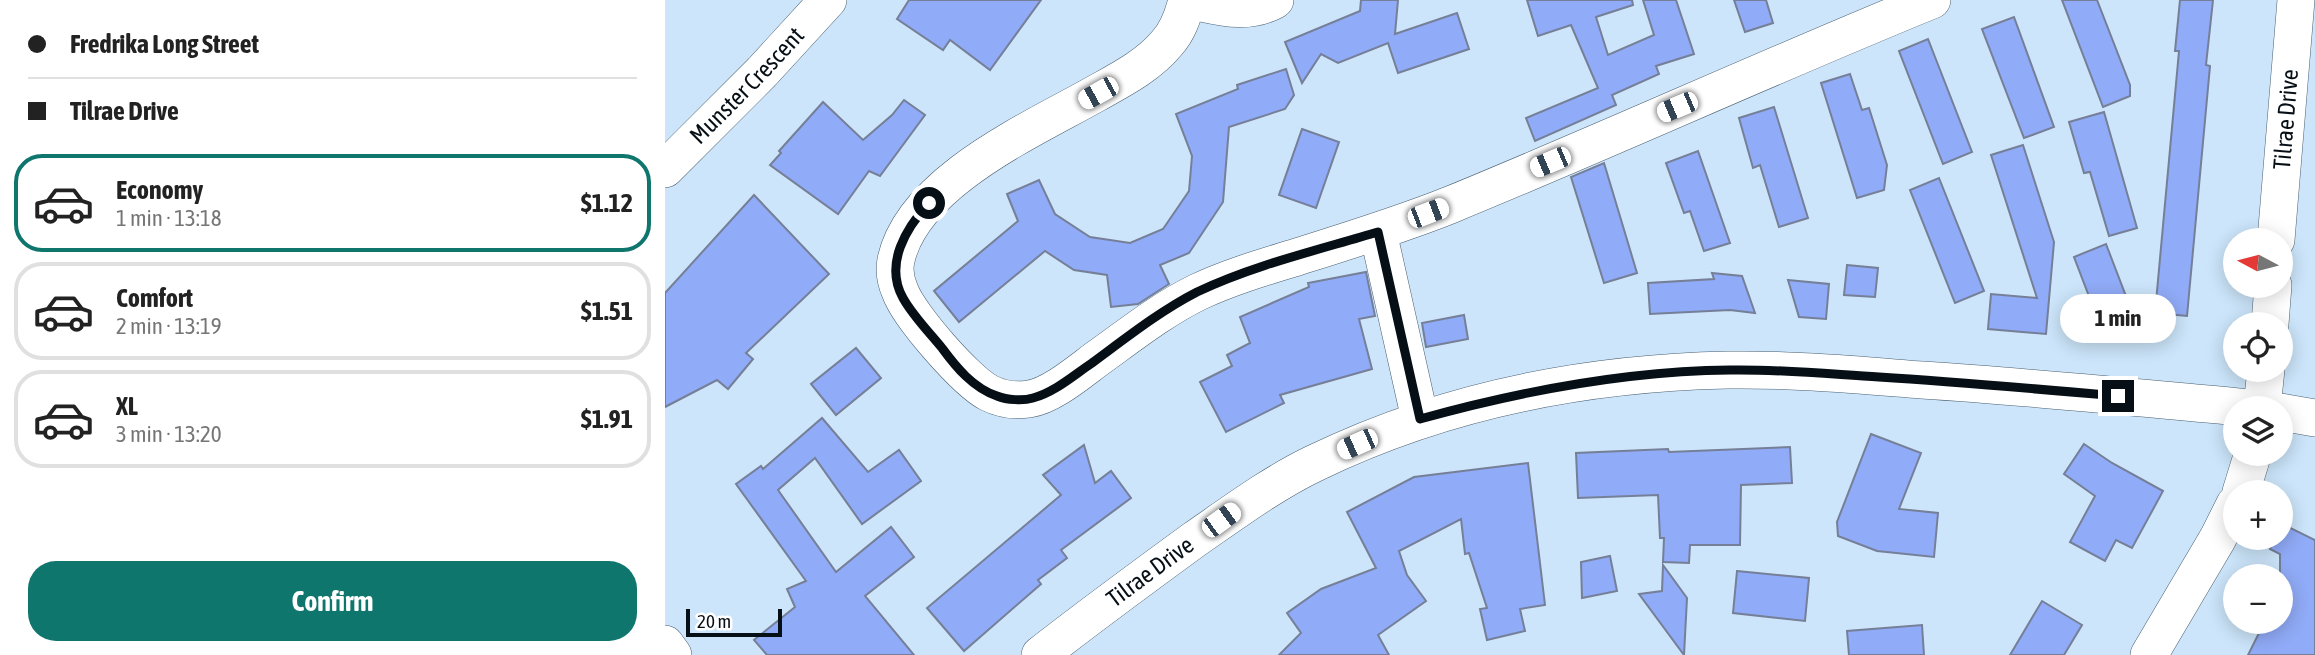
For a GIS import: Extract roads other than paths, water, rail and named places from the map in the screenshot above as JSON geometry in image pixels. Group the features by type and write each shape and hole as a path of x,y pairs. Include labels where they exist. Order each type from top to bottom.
{"street":[{"name":"Munster Crescent","path":"665,169 762,72 828,0"},
{"path":"1275,0 1260,7 1237,10 1187,0 1177,28 1167,44 1148,61 989,153 940,190 917,216 900,248 895,265 901,293 907,305 957,368 972,382 999,397 1031,399 1069,380 1152,320 1196,293 1267,266 1378,232 1448,206 1931,0"},
{"name":"Tilrae Drive","path":"2278,228 2302,62 2295,0"},
{"path":"1378,232 1420,419"},
{"name":"Tilrae Drive","path":"1040,655 1241,506 1313,464 1420,419 1486,401 1567,384 1650,374 1729,370 1959,382 2223,406"},
{"path":"2293,414 2315,418"},
{"path":"2149,655 2223,528"},
{"path":"665,644 673,655"}]}
